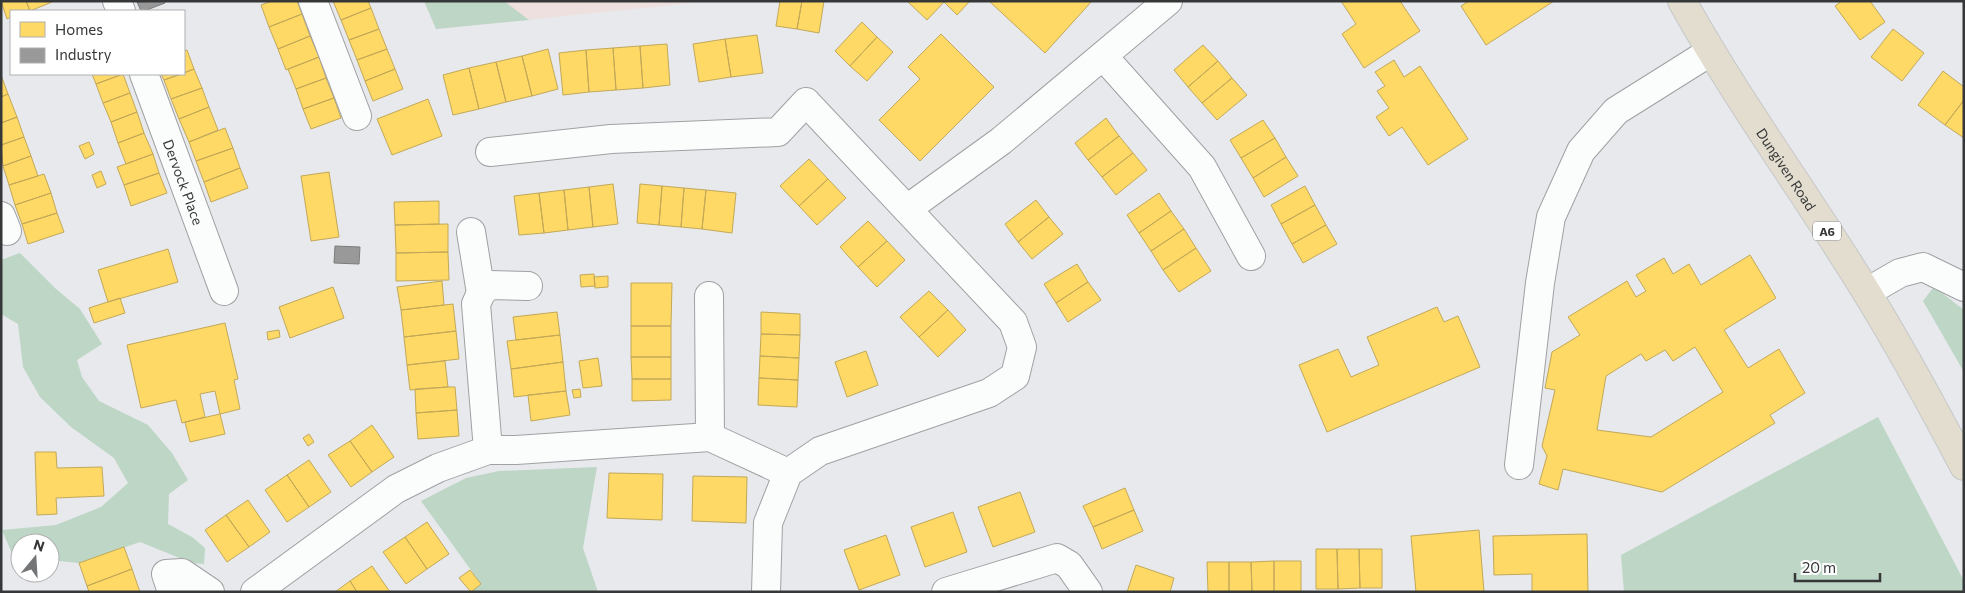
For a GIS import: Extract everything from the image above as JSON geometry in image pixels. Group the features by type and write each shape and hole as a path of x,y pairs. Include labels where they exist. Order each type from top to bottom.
{"highway":[{"name":"Dungiven Road","path":"1682,1 1710,52 1867,292 1909,363 1964,466"}],"street":[{"path":"313,1 356,116"},
{"path":"907,209 1001,141 1168,1"},
{"path":"1519,465 1540,283 1552,217 1581,151 1616,111 1710,52"},
{"path":"1103,56 1202,168 1251,256"},
{"name":"Dervock Place","path":"144,75 224,291"},
{"path":"490,152 610,139 778,132 806,102 1013,322 1022,347 1014,376 989,393 820,451 788,472 768,523 766,592"},
{"path":"470,232 481,293"},
{"path":"1867,292 1900,273 1923,267 1964,287"},
{"path":"488,450 476,304 481,293 489,285 528,286"},
{"path":"709,296 710,437"},
{"path":"255,592 396,489 438,468 488,450 516,450 710,437 788,472"},
{"path":"946,592 1057,558 1069,565 1088,592"},
{"path":"172,592 166,574 182,573 210,592"}],"shaded area":[{"path":"424,1 692,1 692,3 436,29"}],"green space":[{"path":"424,1 504,1 529,20 436,29"},
{"path":"20,253 56,289 80,309 102,344 77,360 82,377 99,401 148,425 172,453 188,480 169,494 168,524 192,537 205,548 204,564 192,563 140,542 79,563 60,561 60,533 10,533 10,549 2,530 56,525 101,507 128,483 114,458 71,427 40,397 23,367 18,324 1,314 1,260"},
{"path":"1933,288 1964,310 1964,372 1923,301"},
{"path":"1878,417 1964,581 1964,592 1624,592 1621,555"},
{"path":"597,467 583,548 598,592 470,592 481,584 421,501 466,478 499,471"}],"building: Homes":[{"path":"1,1 26,1 30,10 10,10 10,18 7,19"},
{"path":"26,1 52,1 32,10 30,10"},
{"path":"272,1 297,1 302,14 269,27 261,5"},
{"path":"333,1 368,1 371,8 341,20"},
{"path":"780,1 802,1 797,29 776,26"},
{"path":"802,1 824,1 819,33 797,29"},
{"path":"907,1 970,1 957,15 944,2 927,20"},
{"path":"989,1 1092,1 1045,53"},
{"path":"1341,1 1400,1 1420,31 1364,68 1342,34 1356,24"},
{"path":"1469,1 1554,1 1486,45 1461,6"},
{"path":"1842,1 1870,1 1885,22 1860,40 1835,6"},
{"path":"371,8 379,29 349,40 341,20"},
{"path":"302,14 310,36 278,49 269,27"},
{"path":"862,22 877,37 850,66 835,51"},
{"path":"379,29 387,49 357,60 349,40"},
{"path":"1893,29 1924,53 1902,81 1871,57"},
{"path":"941,34 994,87 920,161 879,120 920,79 908,67"},
{"path":"757,35 763,73 731,77 725,39"},
{"path":"310,36 319,57 286,70 278,49"},
{"path":"877,37 893,52 867,81 850,66"},
{"path":"725,39 731,77 699,82 693,44"},
{"path":"667,44 670,85 643,88 640,46"},
{"path":"1203,45 1218,61 1188,87 1174,70"},
{"path":"640,46 643,88 616,90 613,48"},
{"path":"613,48 616,90 589,92 586,50"},
{"path":"387,49 395,69 365,81 357,60"},
{"path":"548,49 558,89 532,96 522,56"},
{"path":"187,50 194,69 185,73 185,51"},
{"path":"586,50 589,92 563,95 559,53"},
{"path":"522,56 532,96 506,102 496,62"},
{"path":"319,57 326,78 296,89 288,69"},
{"path":"1394,60 1404,77 1420,66 1468,139 1428,165 1402,127 1389,136 1376,117 1389,108 1377,91 1385,86 1375,72"},
{"path":"1218,61 1232,78 1202,103 1188,87"},
{"path":"496,62 506,102 479,109 469,68"},
{"path":"469,68 479,109 453,115 443,75"},
{"path":"194,69 202,88 171,99 164,80 178,75 185,75 185,72"},
{"path":"395,69 403,89 373,101 365,81"},
{"path":"1943,71 1964,87 1964,100 1945,125 1918,105"},
{"path":"1,75 8,94 1,97"},
{"path":"92,75 120,75 96,84"},
{"path":"123,75 130,93 103,103 96,84"},
{"path":"162,75 179,75 164,80"},
{"path":"326,78 334,98 303,109 296,89"},
{"path":"1232,78 1247,95 1217,120 1202,103"},
{"path":"202,88 209,107 179,119 171,99"},
{"path":"130,93 137,112 111,122 103,103"},
{"path":"8,94 17,117 1,123 1,97"},
{"path":"334,98 341,118 311,129 303,109"},
{"path":"428,99 442,136 392,155 377,119"},
{"path":"1964,100 1964,138 1945,125"},
{"path":"209,107 218,130 189,142 179,119"},
{"path":"137,112 144,133 118,143 111,122"},
{"path":"17,117 24,137 1,145 1,123"},
{"path":"1106,118 1119,136 1088,160 1075,143"},
{"path":"1263,120 1275,138 1241,158 1230,140"},
{"path":"225,128 233,148 196,161 189,142"},
{"path":"144,133 153,154 126,164 118,143"},
{"path":"1119,136 1133,153 1102,177 1088,160"},
{"path":"24,137 31,156 3,166 1,145"},
{"path":"1275,138 1286,157 1253,178 1241,158"},
{"path":"89,142 94,154 85,159 79,146"},
{"path":"233,148 240,168 204,182 196,161"},
{"path":"1133,153 1147,170 1116,195 1102,177"},
{"path":"153,154 159,173 124,185 117,167"},
{"path":"31,156 38,176 9,185 3,166"},
{"path":"1286,157 1298,176 1264,197 1253,178"},
{"path":"809,159 828,179 799,206 780,186"},
{"path":"240,168 248,188 211,202 204,182"},
{"path":"101,171 106,184 97,188 92,175"},
{"path":"329,172 339,237 311,241 301,176"},
{"path":"159,173 167,193 131,206 124,185"},
{"path":"44,174 51,193 15,205 9,185"},
{"path":"828,179 846,198 817,225 799,206"},
{"path":"613,184 618,224 593,227 589,187"},
{"path":"640,184 662,186 659,225 637,223"},
{"path":"662,186 684,188 681,227 659,225"},
{"path":"1305,186 1315,205 1281,224 1271,205"},
{"path":"589,187 593,227 568,230 564,190"},
{"path":"684,188 706,190 702,229 681,227"},
{"path":"564,190 568,230 544,233 539,193"},
{"path":"706,190 736,193 732,233 702,229"},
{"path":"51,193 57,213 22,224 15,205"},
{"path":"539,193 544,233 519,235 514,196"},
{"path":"1159,193 1171,211 1139,233 1127,215"},
{"path":"1036,200 1049,217 1018,242 1005,224"},
{"path":"439,201 439,224 395,225 394,202"},
{"path":"1315,205 1326,225 1292,244 1281,224"},
{"path":"1171,211 1184,229 1151,251 1139,233"},
{"path":"57,213 64,232 28,244 22,224"},
{"path":"1049,217 1063,234 1032,259 1018,242"},
{"path":"868,221 887,241 858,267 840,247"},
{"path":"448,224 448,252 396,253 395,225"},
{"path":"1326,225 1337,244 1303,263 1292,244"},
{"path":"1184,229 1196,248 1163,270 1151,251"},
{"path":"887,241 905,260 877,287 858,267"},
{"path":"1196,248 1211,271 1179,292 1163,270"},
{"path":"168,249 178,282 108,302 98,270"},
{"path":"448,252 449,280 396,281 396,253"},
{"path":"1750,255 1776,298 1724,330 1748,368 1779,349 1805,393 1770,415 1775,423 1662,492 1563,469 1558,490 1539,484 1547,456 1542,446 1555,390 1545,388 1552,352 1580,335 1568,317 1627,281 1636,297 1646,291 1636,275 1664,258 1673,274 1689,264 1701,285","holes":["1695,347 1723,392 1651,437 1597,430 1606,376 1641,354 1646,361 1665,350 1673,361"]},
{"path":"1077,264 1088,282 1056,303 1044,284"},
{"path":"594,274 595,286 581,287 580,275"},
{"path":"608,276 608,287 595,288 594,277"},
{"path":"442,281 444,305 401,310 397,287"},
{"path":"1088,282 1101,300 1068,322 1056,303"},
{"path":"631,283 672,283 671,326 631,326"},
{"path":"333,287 344,318 290,338 279,307"},
{"path":"929,291 948,310 919,337 900,317"},
{"path":"120,298 125,313 94,323 89,308"},
{"path":"453,304 456,331 404,337 401,310"},
{"path":"1437,307 1444,322 1458,316 1480,367 1327,432 1299,365 1338,349 1351,377 1379,365 1367,337"},
{"path":"948,310 966,330 938,357 919,337"},
{"path":"557,312 560,335 516,340 513,317"},
{"path":"761,312 800,314 800,335 761,334"},
{"path":"225,323 238,379 234,380 240,409 220,414 215,391 200,394 205,417 182,423 176,400 141,408 127,345"},
{"path":"631,326 671,326 671,357 631,357"},
{"path":"279,330 280,337 268,340 267,332"},
{"path":"456,331 459,359 407,365 404,337"},
{"path":"761,334 800,335 799,358 760,356"},
{"path":"560,335 563,362 511,369 507,341"},
{"path":"866,351 878,385 847,397 835,362"},
{"path":"760,356 799,358 798,380 759,378"},
{"path":"631,357 671,357 671,379 632,379"},
{"path":"598,358 602,386 583,388 579,361"},
{"path":"445,361 448,387 410,390 407,365"},
{"path":"563,362 566,391 514,397 511,369"},
{"path":"759,378 798,380 797,407 758,405"},
{"path":"632,379 671,379 671,400 632,401"},
{"path":"455,387 457,410 416,413 415,389"},
{"path":"580,389 581,397 574,398 572,390"},
{"path":"566,391 570,415 531,421 528,395"},
{"path":"457,410 459,436 418,439 416,413"},
{"path":"220,414 225,434 190,442 185,422"},
{"path":"372,425 394,457 372,472 350,441"},
{"path":"309,434 314,442 308,446 303,438"},
{"path":"350,441 372,472 351,487 328,455"},
{"path":"35,452 56,452 57,468 102,467 104,496 56,498 57,514 37,515"},
{"path":"309,460 331,492 309,507 287,475"},
{"path":"609,473 663,474 662,520 607,518"},
{"path":"287,475 309,507 287,522 265,490"},
{"path":"693,476 747,477 746,523 692,521"},
{"path":"1125,488 1134,510 1093,527 1083,506"},
{"path":"1020,492 1035,532 993,547 978,507"},
{"path":"248,500 270,532 249,547 226,515"},
{"path":"1134,510 1143,531 1102,549 1093,527"},
{"path":"953,512 967,552 925,567 911,527"},
{"path":"226,515 249,547 227,562 205,530"},
{"path":"427,522 449,554 427,569 405,537"},
{"path":"1479,530 1484,592 1416,592 1411,536"},
{"path":"1587,534 1588,592 1532,592 1532,574 1494,575 1493,536"},
{"path":"886,535 900,575 859,590 844,550"},
{"path":"405,537 427,569 406,584 383,552"},
{"path":"124,547 132,569 87,586 79,563"},
{"path":"1316,549 1337,549 1338,589 1316,589"},
{"path":"1337,549 1359,549 1360,588 1338,589"},
{"path":"1359,549 1382,549 1382,588 1360,588"},
{"path":"1274,561 1274,592 1252,592 1251,562"},
{"path":"1274,561 1301,561 1301,592 1274,592"},
{"path":"1207,562 1229,562 1229,592 1208,592"},
{"path":"1229,562 1251,562 1252,592 1229,592"},
{"path":"1136,565 1174,578 1170,592 1127,592"},
{"path":"372,566 390,592 357,592 350,581"},
{"path":"132,569 140,592 89,592 87,586"},
{"path":"470,570 481,584 471,592 459,578"},
{"path":"350,581 357,592 335,592"}],"building: Industry":[{"path":"165,1 165,3 147,10 141,10 137,2"},
{"path":"335,246 360,247 359,264 334,263"}]}
